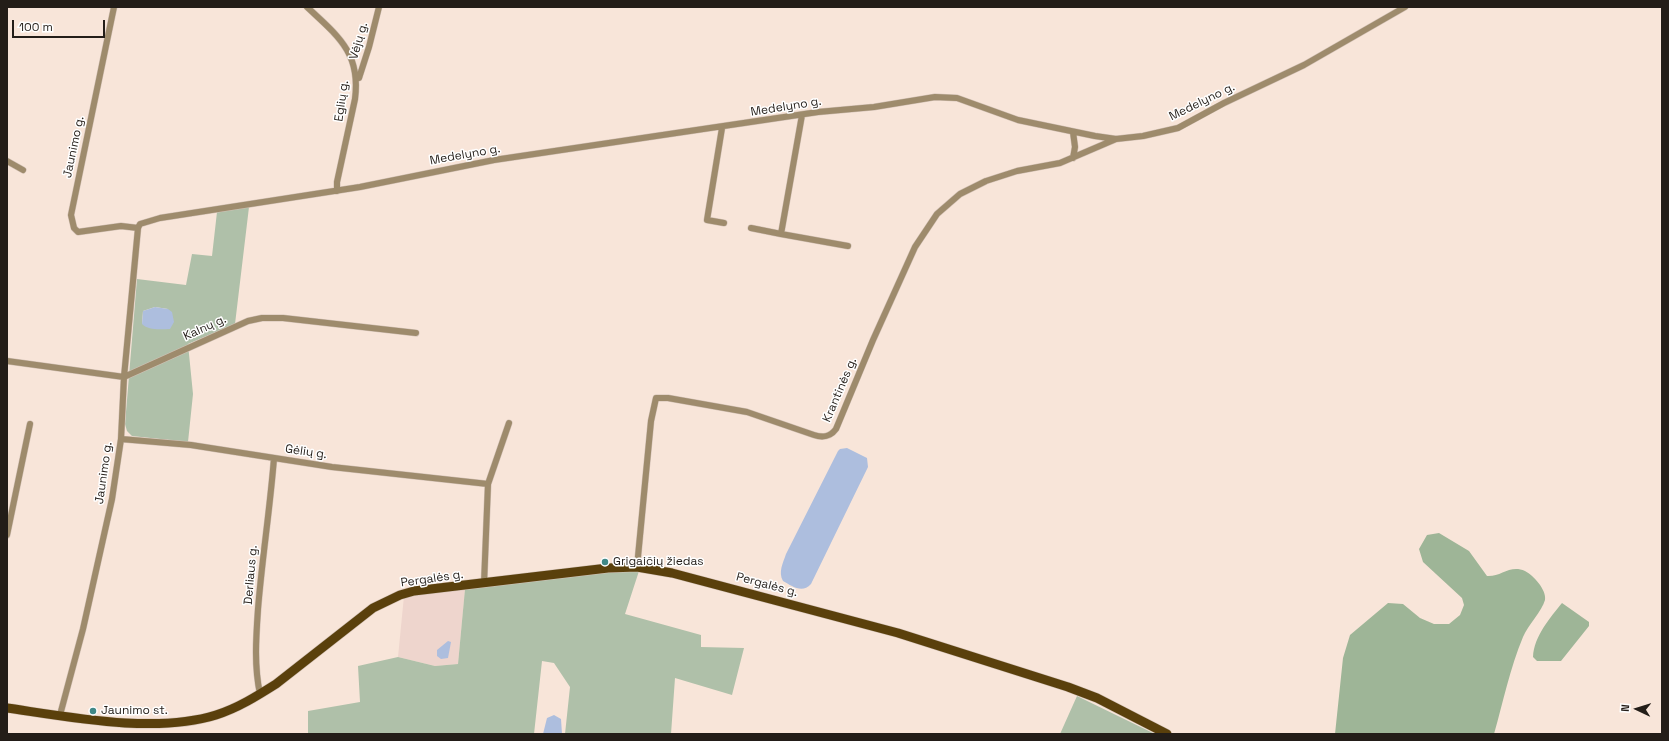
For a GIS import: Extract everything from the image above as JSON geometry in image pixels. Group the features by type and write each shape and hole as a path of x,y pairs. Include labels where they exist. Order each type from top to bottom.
{"main road":[{"name":"Pergalės g.","path":"7,708 143,723 178,723 216,715 233,709 276,684 373,608 400,594 414,591 484,584 608,568 637,567 672,573 898,633 1084,692 1167,734"}],"street":[{"name":"Jaunimo g.","path":"60,715 83,629 106,529 121,439 124,377 139,226 121,226 78,232 74,228 71,215 114,7"},
{"name":"Eglių g.","path":"307,7 349,52 356,79 355,99 337,182 337,191"},
{"name":"Vėjų g.","path":"356,79 359,78 364,64 379,7"},
{"name":"Medelyno g.","path":"139,226 160,218 337,191 494,160 722,128 802,115 935,98 957,98 1018,120 1073,132 1116,139 1178,128 1224,103 1304,65 1405,7"},
{"path":"781,234 802,115"},
{"path":"722,128 708,220 724,223"},
{"path":"1073,132 1075,147 1073,158"},
{"name":"Krantinės g.","path":"637,567 651,421 656,398 668,398 747,412 821,437 830,435 836,430 873,340 915,247 927,226 937,214 960,194 986,181 1017,171 1073,158 1116,139"},
{"path":"7,161 22,170"},
{"path":"751,228 848,246"},
{"name":"Kalnų g.","path":"124,377 240,325 262,318 283,318 416,333"},
{"path":"7,361 124,377"},
{"path":"484,584 488,484 508,423"},
{"path":"7,535 30,424"},
{"name":"Gėlių g.","path":"121,439 192,445 274,458 488,484"},
{"name":"Derliaus g.","path":"260,694 256,668 257,632 261,568 271,495 274,458"}],"shaded area":[{"path":"465,589 458,664 435,666 398,657 404,596"}],"green space":[{"path":"249,207 235,324 188,344 193,394 188,442 132,436 127,431 125,424 137,279 186,285 192,254 212,256 217,212","holes":["155,307 168,309 142,324 143,311"]},
{"path":"1439,533 1469,551 1487,576 1520,569 1532,576 1542,587 1544,592 1545,600 1525,632 1518,649 1494,734 1335,734 1343,658 1350,635 1388,603 1403,604 1420,618 1434,624 1449,624 1460,615 1464,605 1462,598 1423,562 1419,549 1427,535"},
{"path":"639,571 625,614 701,635 701,647 744,648 732,695 675,678 671,734 565,734 570,687 554,663 542,661 534,734 308,734 308,711 360,702 358,666 398,657 435,666 458,664 465,589 612,572"},
{"path":"1562,603 1589,622 1589,626 1561,661 1537,661 1533,657 1539,635"},
{"path":"1077,696 1155,734 1060,734"}],"water":[{"path":"155,307 168,309 172,312 174,322 170,329 152,329 142,324 143,311"},
{"path":"847,448 867,458 868,467 811,584 808,587 801,589 797,588 783,581 782,578 781,571 786,554 838,451 840,449"},
{"path":"448,641 451,642 448,658 441,659 437,656 437,650"},
{"path":"554,715 561,719 562,734 543,734 547,718"}],"place":[{"name":"Grigaičių žiedas","path":"605,562"},
{"name":"Jaunimo st.","path":"93,711"}]}
